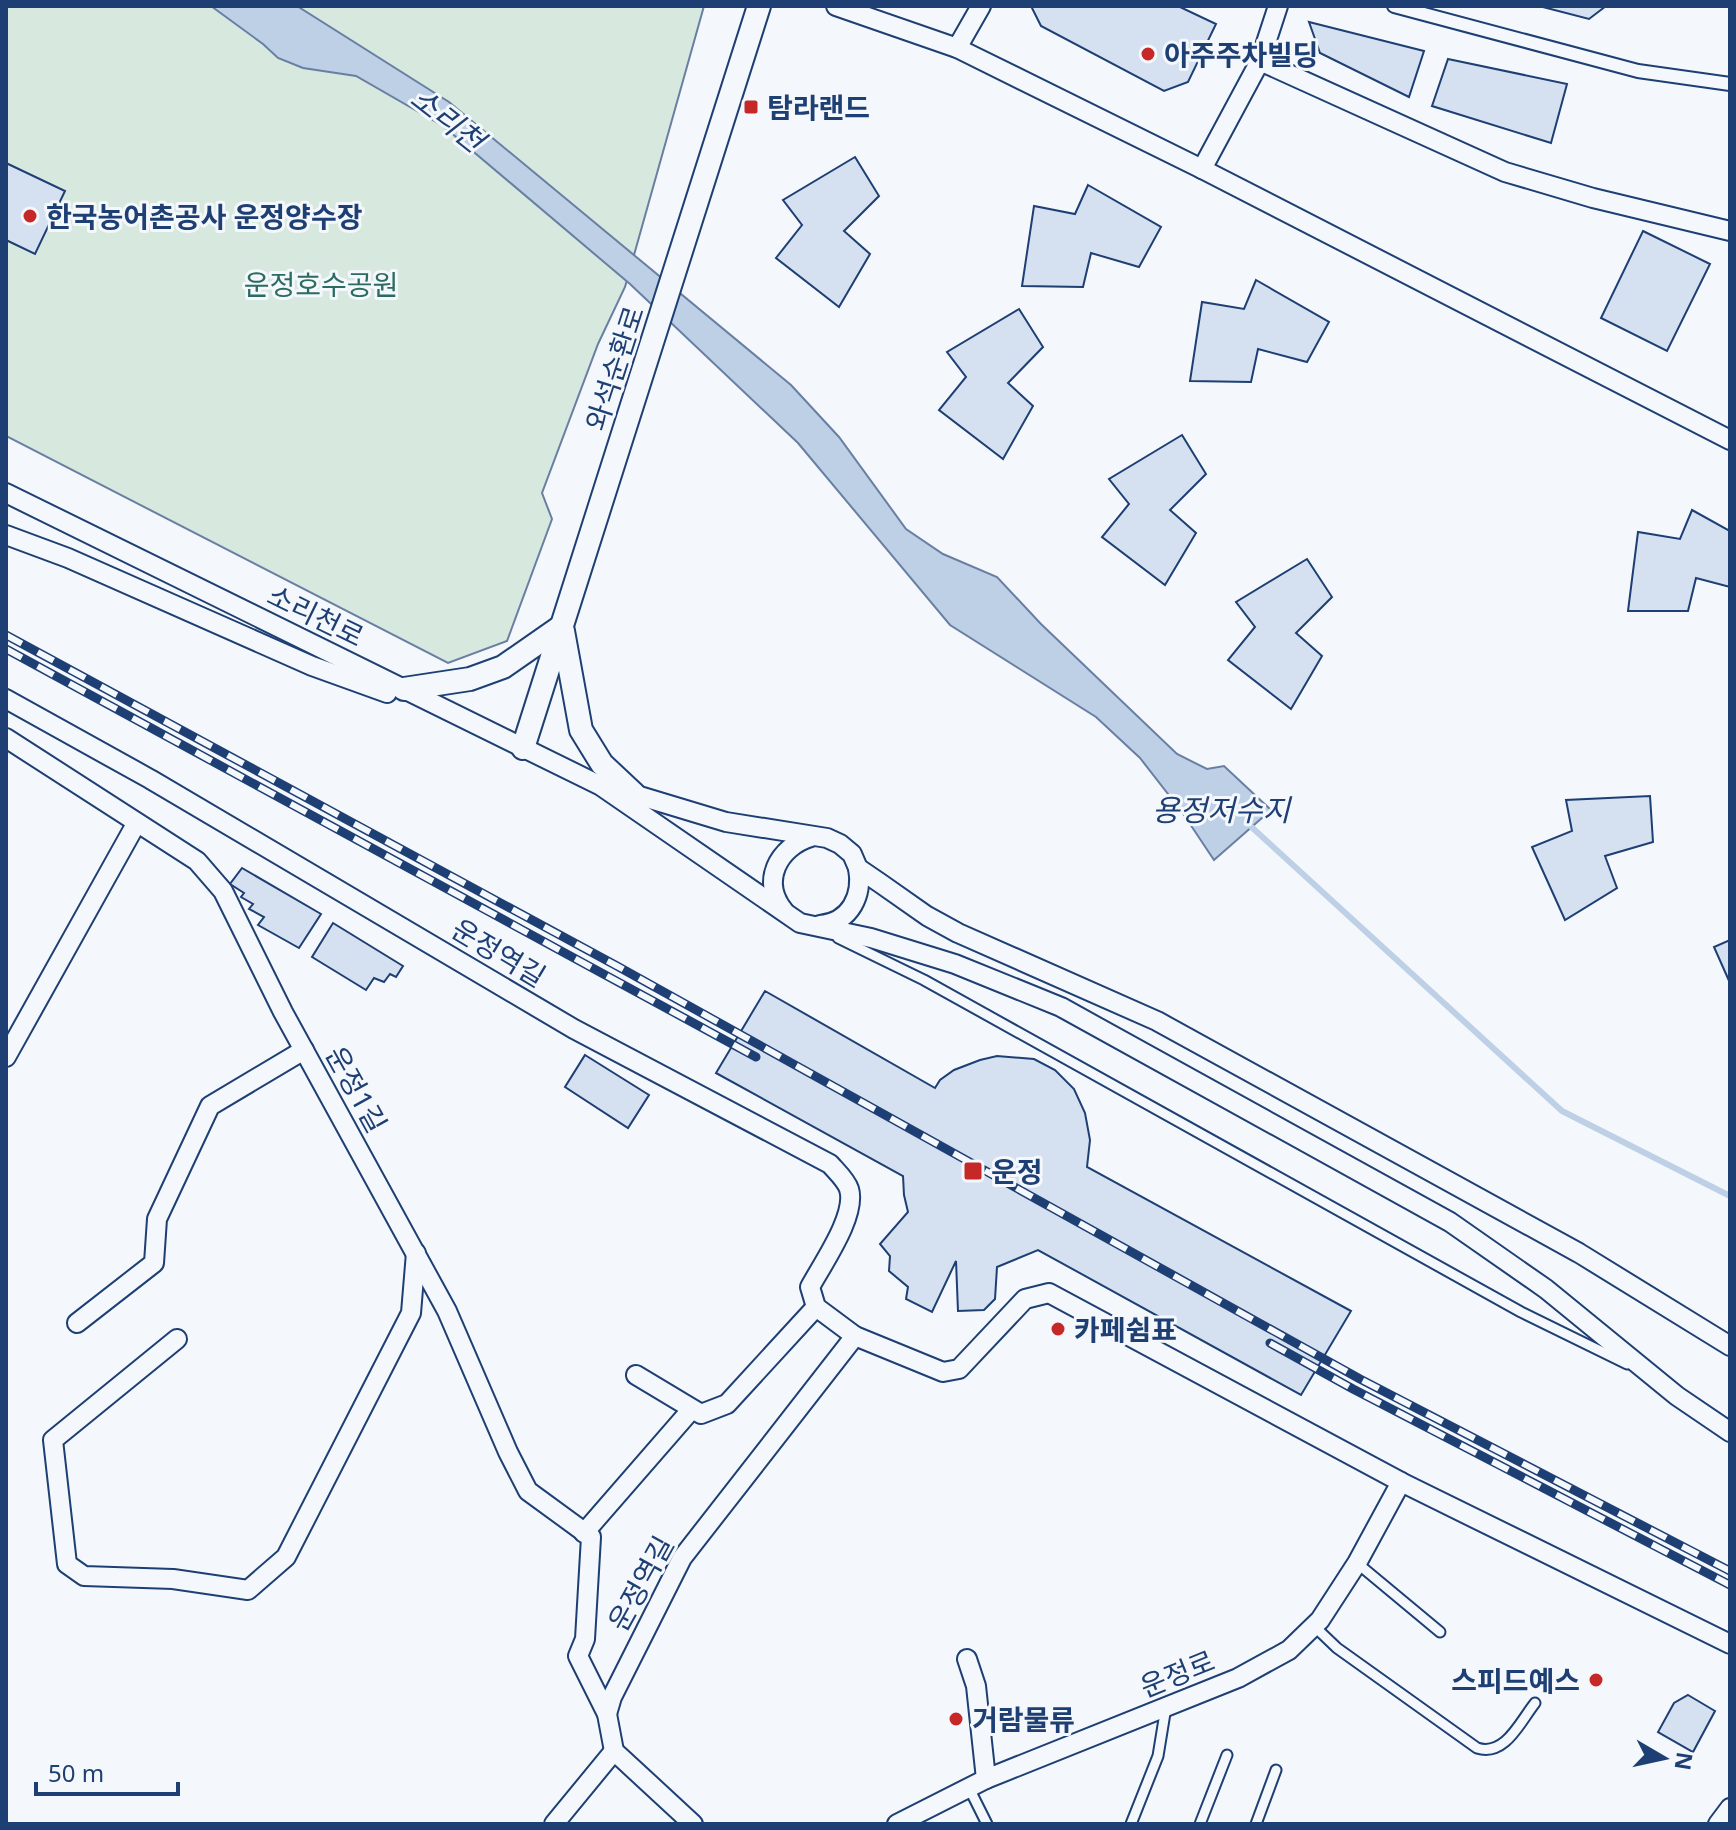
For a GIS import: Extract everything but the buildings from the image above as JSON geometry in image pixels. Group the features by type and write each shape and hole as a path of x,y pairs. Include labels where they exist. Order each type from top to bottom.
{"street":[{"name":"와석순환로","path":"523,748 759,6"},
{"path":"836,6 957,48 1202,169 1730,440"},
{"path":"957,48 981,6"},
{"path":"1202,169 1260,61 1278,6"},
{"path":"1394,6 1638,71 1730,84"},
{"path":"1260,61 1505,172 1593,198 1730,231"},
{"name":"소리천로","path":"6,493 601,786"},
{"path":"6,535 68,558 312,666 473,723"},
{"path":"404,689 470,679 503,667 562,626 581,730 602,764 634,794"},
{"name":"운정역길","path":"6,699 164,787 574,1029 830,1164 848,1186 851,1203 842,1228 810,1287 816,1307"},
{"name":"운정1길","path":"6,738 197,861 223,891 304,1050 447,1311 528,1491 584,1533"},
{"path":"601,786 726,822 827,838 840,844 852,854 858,868 861,883 858,898 851,910 840,919 813,926"},
{"path":"601,786 800,923 871,938 955,964 1061,1007 1450,1222 1546,1289 1653,1376 1730,1432"},
{"path":"6,1057 11,1038 136,824"},
{"path":"788,915 773,892 772,878 776,863 797,841 811,837"},
{"path":"858,868 937,922 1157,1021 1261,1076 1579,1253 1730,1346"},
{"path":"77,1323 154,1263 157,1219 210,1106 304,1050"},
{"path":"177,1339 53,1440 67,1564 84,1576 173,1579 248,1590 286,1557 411,1313 416,1253"},
{"path":"636,1375 701,1414 727,1404 816,1307 855,1336 943,1372 959,1369 1025,1299 1049,1293 1401,1482 1730,1644"},
{"name":"운정역길","path":"607,1714 612,1697 682,1558 855,1336"},
{"path":"691,1410 584,1533 591,1537 585,1639 578,1656 607,1714 614,1751 693,1824"},
{"name":"운정로","path":"897,1824 978,1784 1238,1678 1289,1650 1314,1626 1357,1563 1401,1482"},
{"path":"967,1659 976,1686 978,1784"},
{"path":"554,1824 614,1751"},
{"path":"1718,1824 1730,1808"}],"lane":[{"path":"813,926 924,980 1521,1312 1653,1376"},
{"path":"1357,1563 1440,1632"},
{"path":"1314,1626 1337,1648 1477,1748 1486,1751 1503,1745 1535,1703"},
{"path":"1131,1824 1158,1756 1166,1707"},
{"path":"1200,1824 1227,1755"},
{"path":"1256,1824 1276,1770"},
{"path":"978,1784 987,1824"}],"green space":[{"name":"운정호수공원","path":"6,6 704,6 625,287 598,344 542,493 552,519 507,641 448,663 6,436"}],"water":[{"name":"용정저수지","path":"211,6 297,6 449,102 791,385 839,437 906,529 943,554 997,577 1041,624 1177,754 1207,769 1224,766 1271,810 1214,860 1140,758 1096,717 950,625 798,443 630,284 443,126 356,76 303,68 278,58"}],"waterway":[{"path":"1246,822 1562,1111 1730,1196"}],"railway":[{"path":"6,635 617,966 1360,1379 1730,1571"},
{"path":"6,649 756,1057"},
{"path":"1270,1343 1730,1585"}],"place":[{"name":"아주주차빌딩","path":"1148,54"},
{"name":"탐라랜드","path":"751,107"},
{"name":"한국농어촌공사 운정양수장","path":"30,216"},
{"name":"운정","path":"973,1171"},
{"name":"카페쉼표","path":"1058,1329"},
{"name":"스피드예스","path":"1596,1680"},
{"name":"거람물류","path":"956,1719"}],"water label":[{"name":"소리천","path":"448,119"}]}
